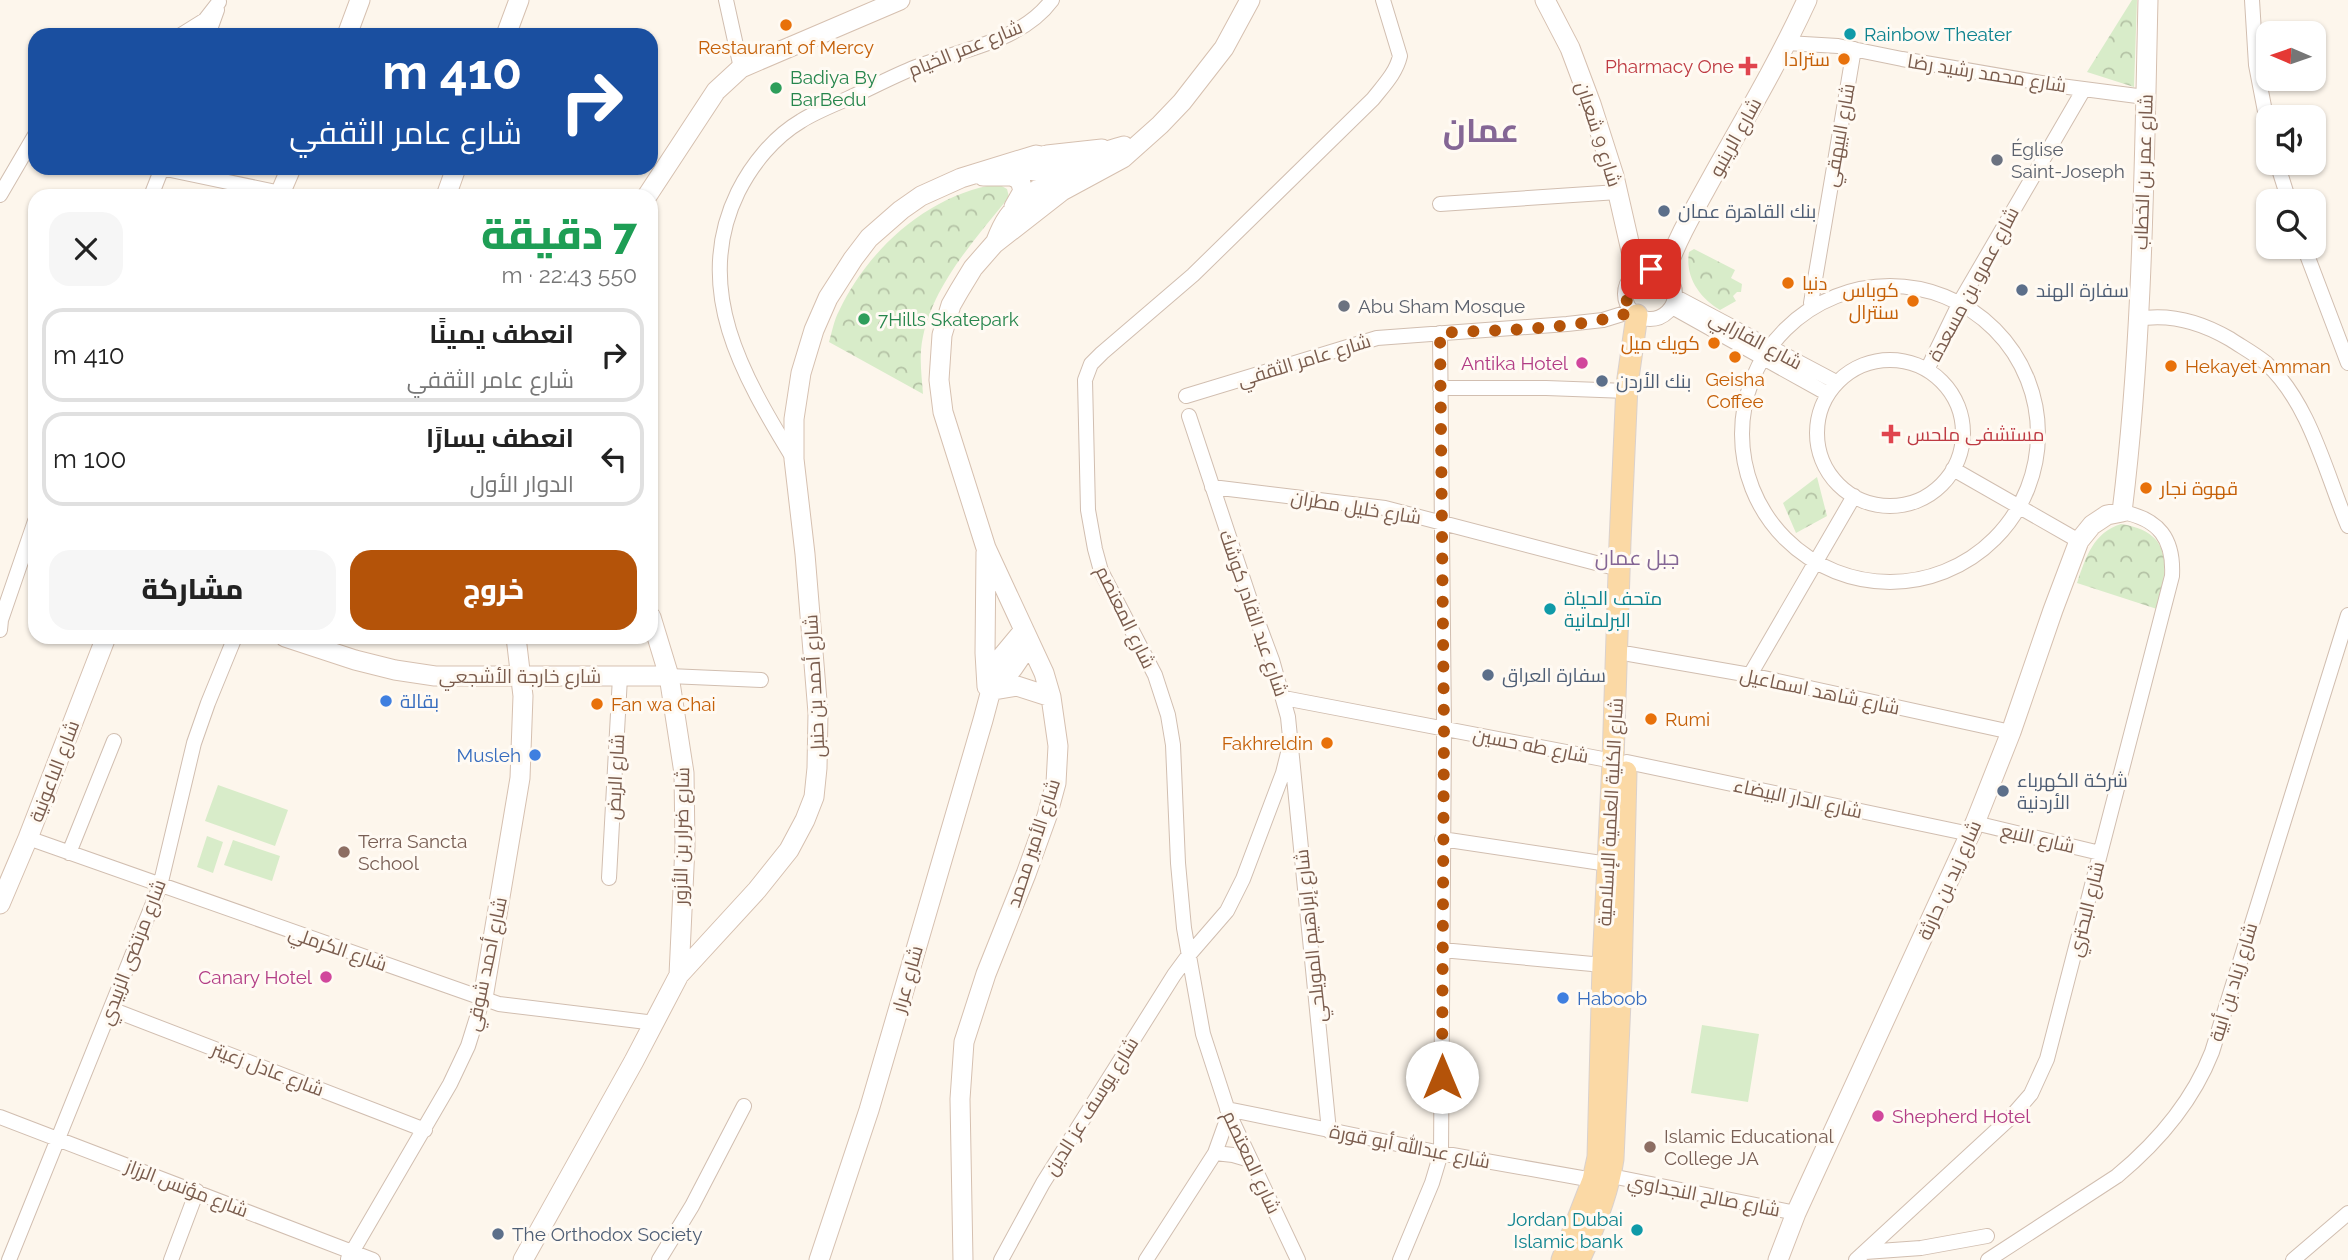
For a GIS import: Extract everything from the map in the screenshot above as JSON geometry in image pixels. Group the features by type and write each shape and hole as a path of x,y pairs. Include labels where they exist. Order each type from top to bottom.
{"main road":[{"name":"شارع الكلية العلمية الإسلامية","path":"1579,1260 1597,1220 1621,979 1619,569 1627,391 1639,315"},
{"name":"شارع الكلية العلمية الإسلامية","path":"1562,1260 1602,1178 1598,1157 1603,965 1608,864 1629,654 1635,458 1643,343 1639,315"}],"street":[{"path":"350,28 360,0"},
{"path":"509,28 519,0"},
{"path":"726,0 741,68"},
{"path":"652,189 716,91 741,68 900,0"},
{"name":"شارع عمر الخيام","path":"794,459 750,383 721,304 718,269 722,242 729,213 747,173 771,145 800,121 914,67 1013,32 1030,23 1052,0"},
{"name":"شارع الأمير محمد","path":"994,244 1007,218 1027,196 1066,179 1115,163 1142,141 1182,102 1209,68 1224,48 1250,0"},
{"name":"شارع المعتصم","path":"1298,1260 1228,1112 1203,1034 1188,956 1179,883 1174,758 1168,715 1155,675 1101,571 1095,549 1088,510 1085,380 1091,364 1102,353 1193,275 1373,99 1391,76 1398,65 1400,55 1382,0"},
{"name":"شارع 9 شعبان","path":"1545,0 1570,48 1587,93 1638,262"},
{"name":"شارع الرينبو","path":"1668,265 1787,43 1807,0"},
{"name":"شارع عمر بن الخطاب","path":"2122,512 2137,319 2148,0"},
{"path":"2252,0 2256,65 2264,105"},
{"path":"192,28 205,20 220,1"},
{"path":"210,28 220,1"},
{"name":"شارع محمد رشيد رضا","path":"1787,43 1838,46 2084,89 2146,97"},
{"name":"شارع البيهقي","path":"1811,303 1854,49"},
{"name":"شارع عمرو بن مسعدة","path":"1927,370 1960,302 2084,89"},
{"name":"شارع الأمير محمد","path":"963,1260 960,1098 964,1042 986,974 1026,874 1056,783 1058,746 1052,697 1028,637 986,548 943,412 939,366 942,335 951,304 973,268 994,244 1066,179 1117,148 1142,141"},
{"path":"0,195 28,147"},
{"name":"شارع أحمد بن حنبل","path":"523,1260 679,975 757,890 789,850 806,820 814,797 818,713 794,459 794,419 801,373 814,330 840,278 869,238 921,196 961,178 1036,155 1117,148"},
{"path":"1047,155 1053,158 1066,179"},
{"path":"1001,164 1066,179"},
{"path":"194,175 258,189"},
{"path":"961,178 999,175 1020,180 1023,187 1021,197 1007,218"},
{"path":"1440,204 1618,192"},
{"path":"1650,258 1668,265 1674,285 1674,302 1660,317 1639,315 1628,305 1625,291 1638,262 1650,258"},
{"path":"2309,259 2348,363"},
{"path":"1874,286 1899,286 1926,290 1960,302 1995,330 2022,370 2032,395 2037,445 2033,470 2020,506 2004,529 1984,548 1956,566 1925,576 1889,582 1840,576 1816,564 1791,546 1775,528 1755,491 1746,458 1744,425 1750,387 1787,324 1811,303 1834,293 1874,286"},
{"name":"شارع الفارابي","path":"1674,302 1832,388"},
{"name":"شارع عامر الثقفي","path":"1186,396 1377,338 1567,324 1639,315"},
{"path":"2137,319 2155,316 2190,321 2220,333 2268,365 2290,392 2311,432 2348,526"},
{"path":"1400,1260 1433,1183 1441,1153 1444,729 1440,333"},
{"path":"1888,360 1908,362 1927,370 1942,381 1960,414 1961,442 1953,469 1931,493 1909,503 1885,506 1854,496 1830,474 1822,460 1818,444 1819,420 1832,388 1849,372 1868,363 1888,360"},
{"path":"1440,388 1627,391"},
{"name":"شارع عبد القادر كوشك","path":"1188,956 1227,911 1243,878 1283,773 1291,742 1284,698 1189,416"},
{"path":"1953,469 2080,541"},
{"name":"شارع خليل مطران","path":"1212,488 1374,506 1441,521 1619,569"},
{"path":"1750,675 1854,496"},
{"name":"شارع زيد بن حارثة","path":"1777,1260 1972,829 2011,732 2080,541 2092,525 2107,515 2122,512"},
{"name":"شارع البحتري","path":"1860,1256 2010,1118 2031,1094 2047,1059 2172,576 2172,559 2163,533 2144,518 2122,512"},
{"path":"0,630 28,541"},
{"path":"986,548 985,653 991,692 1017,686 1052,697"},
{"name":"شارع زياد بن أبية","path":"1988,1260 2117,1176 2177,1116 2200,1080 2212,1052 2348,615"},
{"name":"شارع عرار","path":"819,1260 869,1111 999,660 1028,637"},
{"name":"شارع ضرار بن الأزور","path":"658,640 669,676 684,773 685,846 679,975"},
{"name":"شارع الباعونية","path":"0,905 29,838 103,644"},
{"name":"شارع مرتضى الزبيدي","path":"9,1260 160,886 194,743 232,644"},
{"name":"شارع خارجة الأشجعي","path":"313,644 355,660 435,676 669,676 761,680"},
{"name":"شارع أحمد شوقي","path":"350,1256 425,1130 460,1065 483,998 520,778 522,676 517,644"},
{"name":"شارع شاهد اسماعيل","path":"1629,654 1750,675 2011,732"},
{"name":"شارع الربض","path":"609,878 620,677"},
{"name":"شارع طه حسين","path":"1284,698 1620,762"},
{"path":"69,853 114,741"},
{"name":"شارع إبراهيم المويلحي","path":"1291,742 1329,1131"},
{"name":"شارع الدار البيضاء","path":"1620,762 1972,829"},
{"name":"شارع النبع","path":"1972,829 2100,853"},
{"name":"شارع الكرملي","path":"29,838 483,998 520,1008 655,1023"},
{"path":"1442,839 1608,864"},
{"path":"1442,950 1603,965"},
{"name":"شارع يوسف عز الدين","path":"1001,1260 1066,1145 1188,956"},
{"name":"شارع عادل زعيتر","path":"111,1009 425,1130"},
{"path":"659,1260 692,1206 744,1106"},
{"path":"1146,1260 1215,1153 1228,1112"},
{"name":"شارع عبدالله أبو قورة","path":"1228,1112 1441,1153 1602,1178"},
{"name":"شارع مؤنس الرزاز","path":"0,1117 197,1191 350,1256 373,1260"},
{"path":"1215,1153 1250,1160"},
{"name":"شارع صالح النجداوي","path":"1602,1178 1796,1213"},
{"path":"172,1260 197,1191"},
{"path":"2293,1260 2348,1213"},
{"path":"1860,1256 1987,1236"}],"green space":[{"path":"2132,0 2137,0 2134,87 2087,72"},
{"path":"998,184 1007,189 1009,197 954,268 932,308 921,350 923,394 829,342 837,315 851,288 884,246 925,212 948,199"},
{"path":"1694,249 1735,270 1731,278 1742,284 1741,292 1733,296 1736,301 1720,310 1700,293 1689,270 1689,252"},
{"path":"1817,477 1827,516 1796,533 1783,503"},
{"path":"2121,524 2138,528 2159,543 2164,566 2157,609 2077,583 2087,555 2097,540 2111,528"},
{"path":"218,785 288,810 275,846 205,821"},
{"path":"207,836 223,842 213,873 197,867"},
{"path":"233,840 280,856 272,881 224,865"},
{"path":"1702,1025 1759,1034 1748,1102 1691,1093"}],"place":[{"name":"Restaurant of Mercy","path":"786,25"},
{"name":"Rainbow Theater","path":"1850,34"},
{"name":"سترادا","path":"1844,59"},
{"name":"Pharmacy One","path":"1748,66"},
{"name":"Badiya By BarBedu","path":"776,88"},
{"name":"Église Saint-Joseph","path":"1997,160"},
{"name":"بنك القاهرة عمان","path":"1664,211"},
{"name":"دنيا","path":"1788,283"},
{"name":"سفارة الهند","path":"2022,290"},
{"name":"كوباس سنترال","path":"1913,301"},
{"name":"Abu Sham Mosque","path":"1344,306"},
{"name":"7Hills Skatepark","path":"864,319"},
{"name":"كويك ميل","path":"1714,343"},
{"name":"Geisha Coffee","path":"1735,357"},
{"name":"Antika Hotel","path":"1582,363"},
{"name":"Hekayet Amman","path":"2171,366"},
{"name":"بنك الأردن","path":"1602,381"},
{"name":"مستشفى ملحس","path":"1891,434"},
{"name":"قهوة نجار","path":"2146,488"},
{"name":"متحف الحياة البرلمانية","path":"1550,609"},
{"name":"سفارة العراق","path":"1488,675"},
{"name":"بقالة","path":"386,701"},
{"name":"Fan wa Chai","path":"597,704"},
{"name":"Rumi","path":"1651,719"},
{"name":"Fakhreldin","path":"1327,743"},
{"name":"Musleh","path":"535,755"},
{"name":"شركة الكهرباء الأردنية","path":"2003,791"},
{"name":"Terra Sancta School","path":"344,852"},
{"name":"Canary Hotel","path":"326,977"},
{"name":"Haboob","path":"1563,998"},
{"name":"Shepherd Hotel","path":"1878,1116"},
{"name":"Islamic Educational College JA","path":"1650,1147"},
{"name":"Jordan Dubai Islamic bank","path":"1637,1230"},
{"name":"The Orthodox Society","path":"498,1234"}],"district":[{"name":"عمان","path":"1481,130"},
{"name":"جبل عمان","path":"1637,557"}],"route":[{"path":"1442,1077 1444,729 1440,333 1604,320 1632,312 1625,291 1631,277 1651,269"}]}
